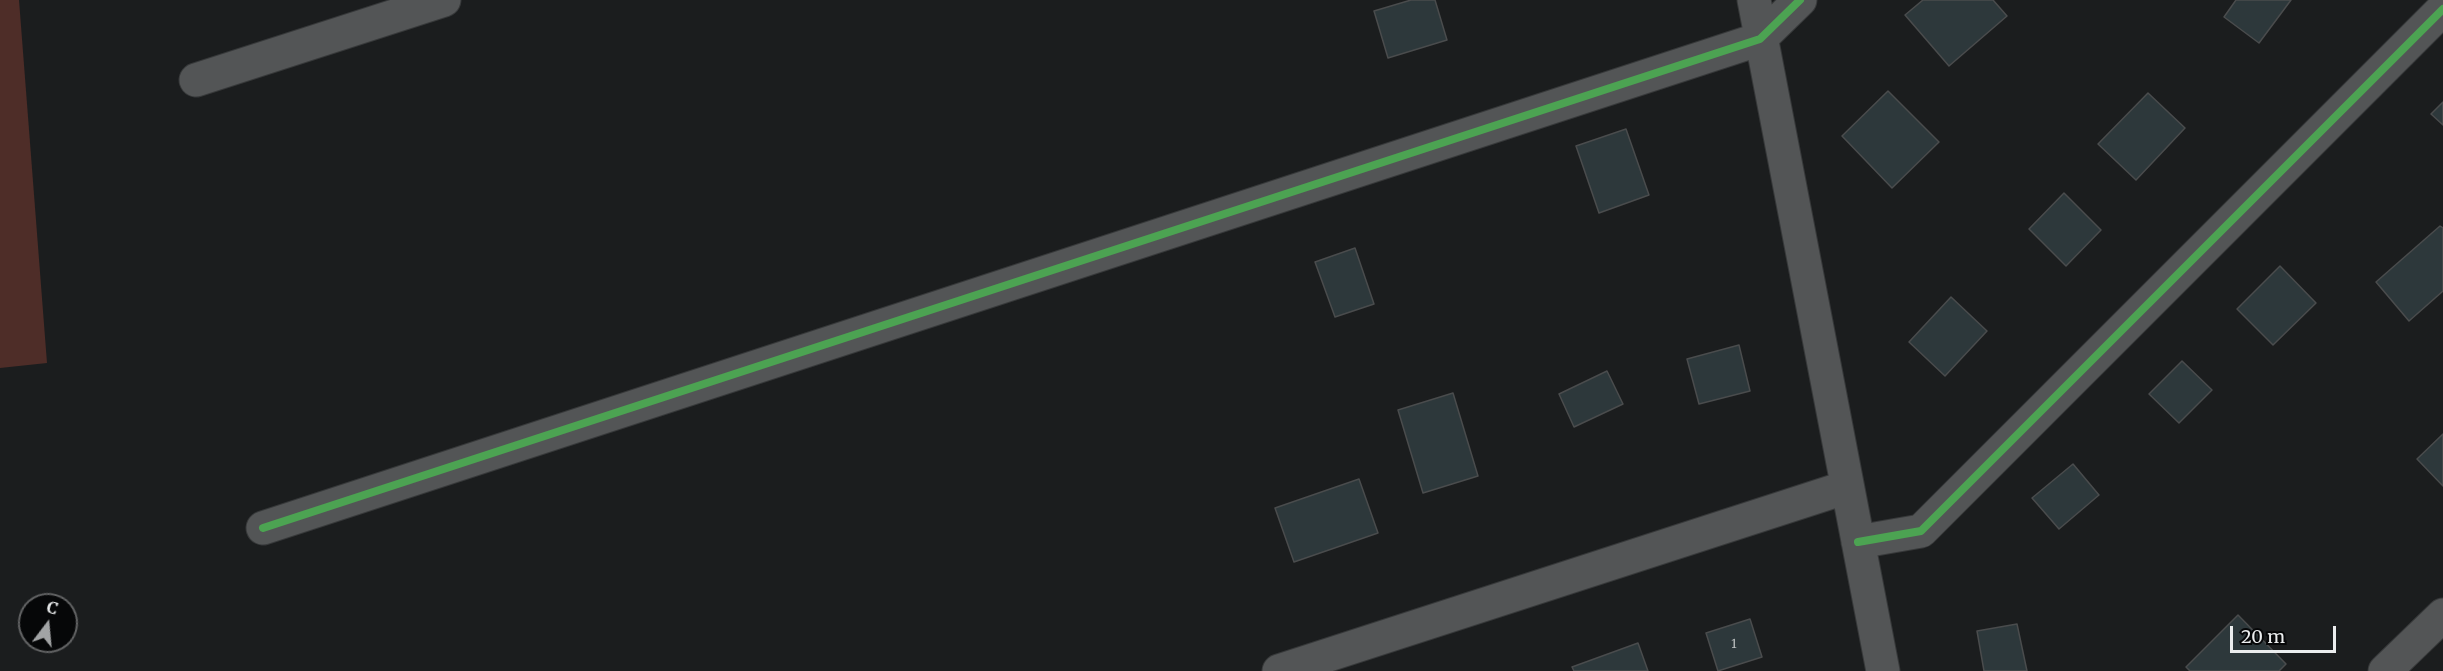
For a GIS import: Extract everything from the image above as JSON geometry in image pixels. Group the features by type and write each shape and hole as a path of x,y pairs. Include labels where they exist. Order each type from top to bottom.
{"street":[{"path":"196,80 444,0"},
{"path":"1754,0 1883,671"},
{"path":"263,528 1760,39 1800,0"},
{"path":"1858,542 1921,531 2443,9"},
{"path":"1279,671 1847,487"},
{"path":"2385,671 2443,615"}],"shaded area":[{"path":"0,0 19,0 47,363 0,368"}],"building":[{"path":"1411,0 1435,0 1447,40 1388,58 1374,11"},
{"path":"1923,0 1993,0 2007,16 1949,66 1905,15"},
{"path":"2236,0 2291,0 2259,43 2224,17"},
{"path":"1888,91 1939,142 1892,188 1842,136"},
{"path":"2148,93 2185,128 2136,180 2098,144"},
{"path":"2443,102 2443,125 2431,114"},
{"path":"1626,129 1649,195 1599,213 1576,146"},
{"path":"2064,193 2101,230 2066,266 2029,229"},
{"path":"2440,226 2443,228 2443,291 2409,321 2376,282"},
{"path":"1355,248 1374,304 1335,317 1315,262"},
{"path":"2280,266 2316,303 2273,345 2237,309"},
{"path":"1951,297 1987,331 1945,376 1909,342"},
{"path":"1739,345 1750,391 1699,404 1687,359"},
{"path":"2182,361 2212,390 2179,423 2149,394"},
{"path":"1607,371 1623,404 1574,427 1559,394"},
{"path":"1453,393 1478,476 1423,493 1398,410"},
{"path":"2443,434 2443,486 2417,459"},
{"path":"2073,464 2099,495 2059,529 2032,498"},
{"path":"1359,479 1378,533 1294,562 1275,508"},
{"path":"2238,615 2286,664 2279,671 2190,671 2186,667"},
{"path":"1750,619 1762,657 1718,671 1706,633"},
{"path":"2017,624 2027,671 1984,671 1977,631"},
{"path":"1638,643 1648,671 1574,671 1572,667"}],"cycle path":[{"path":"263,528 1760,39 1800,0"},
{"path":"1858,542 1921,531 2443,9"}]}
